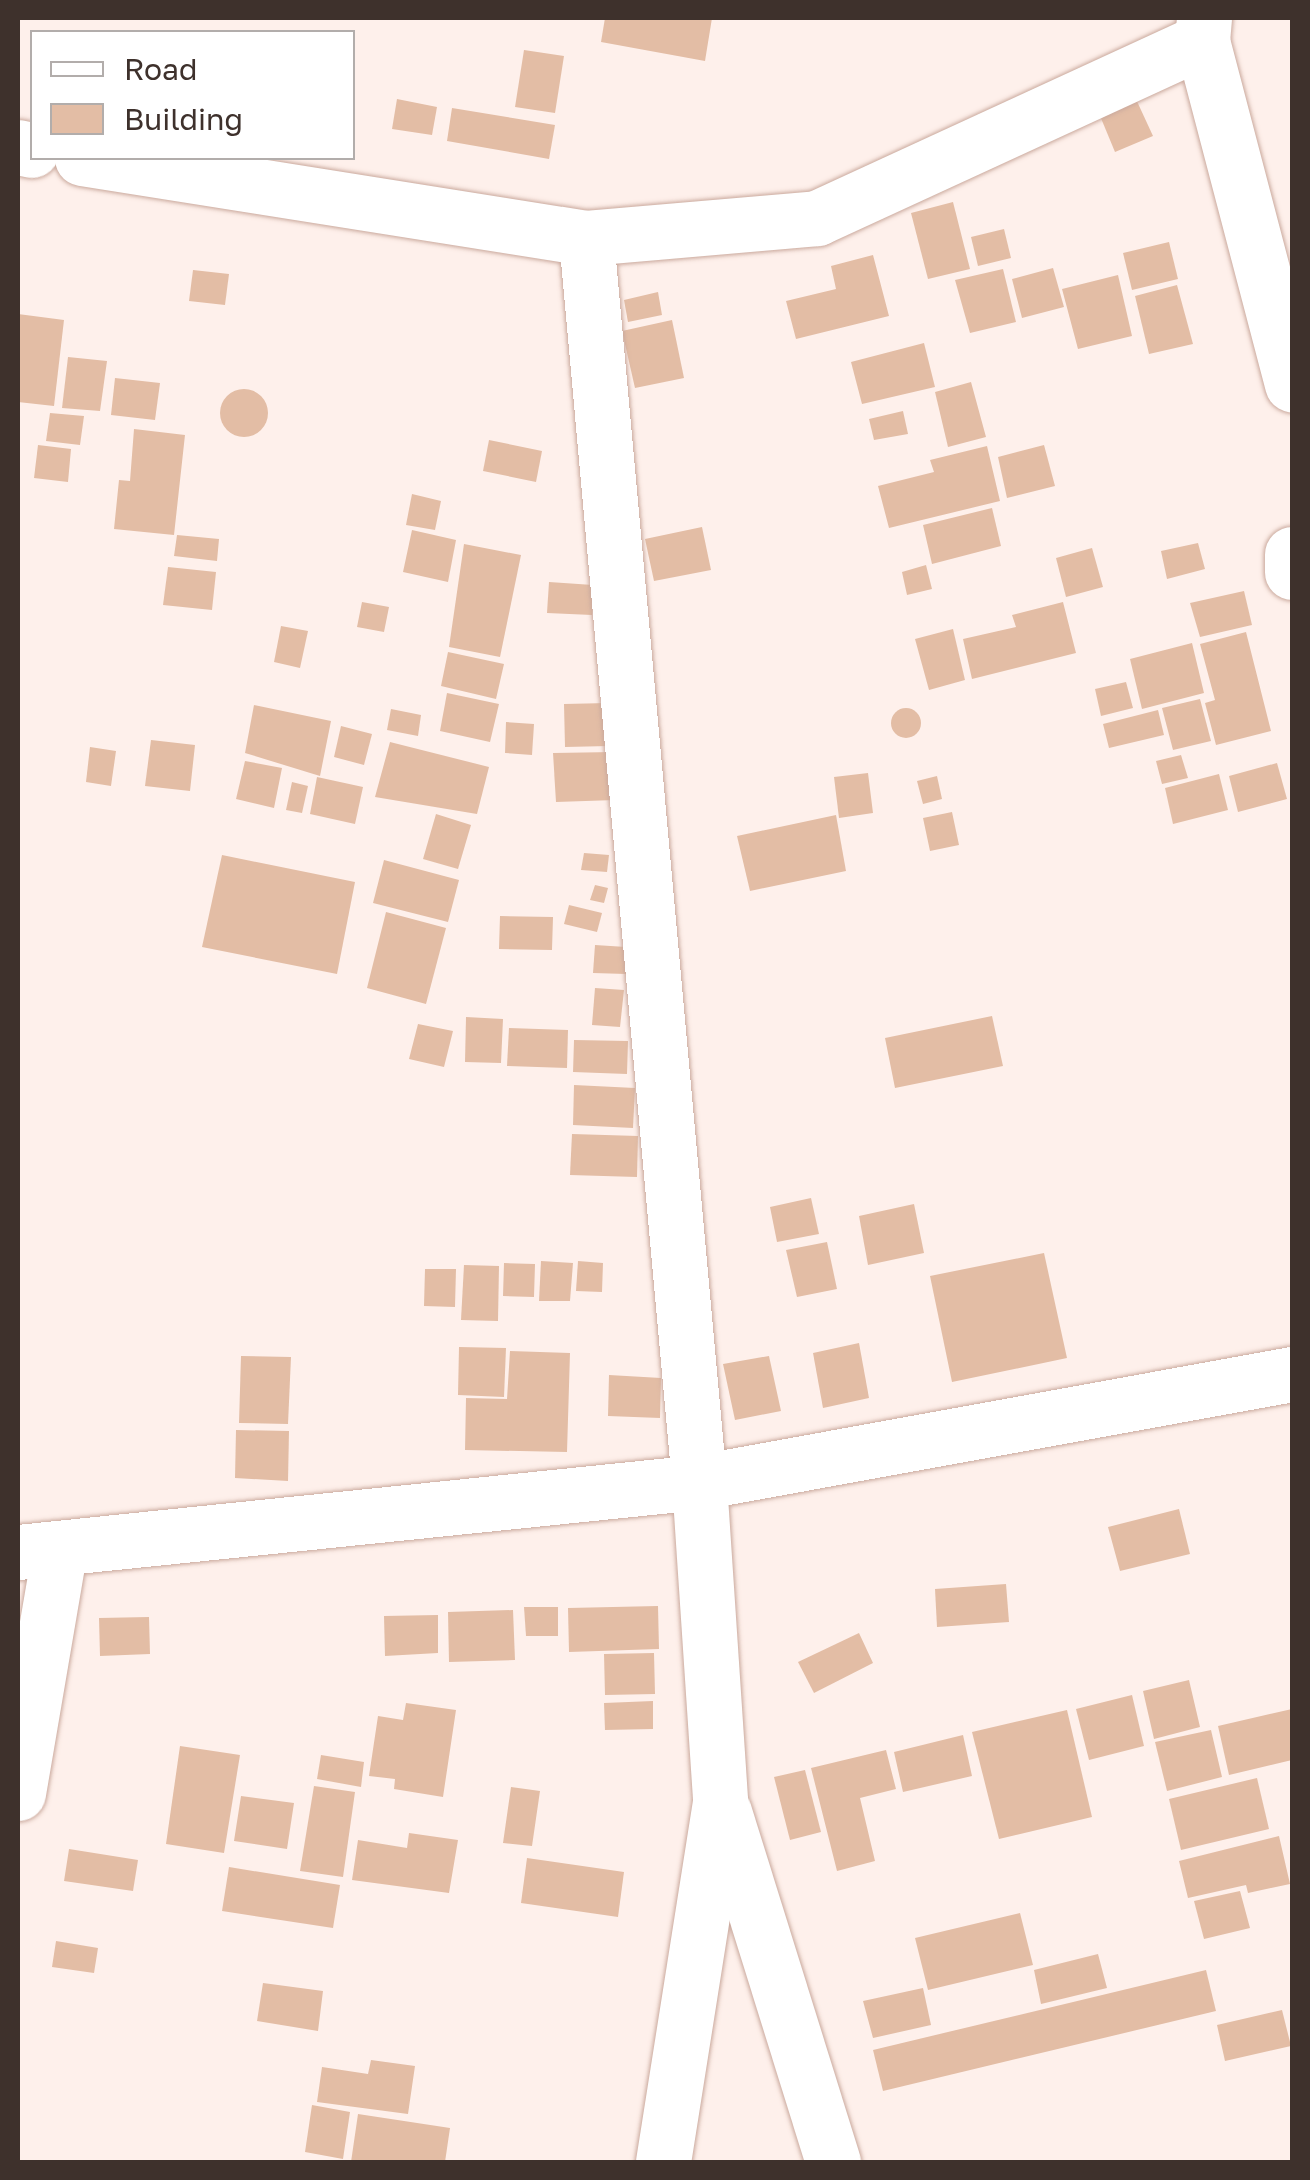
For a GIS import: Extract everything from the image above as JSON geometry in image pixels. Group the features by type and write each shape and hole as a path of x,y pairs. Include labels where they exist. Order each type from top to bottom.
{"street":[{"path":"95,160 586,238 817,218 1203,29 1292,384"},
{"path":"586,238 699,1482 720,1802 663,2162"},
{"path":"1292,554 1292,572"},
{"path":"18,1793 38,1552 699,1482 1292,1374"},
{"path":"720,1802 833,2162"}],"building":[{"path":"605,18 712,18 705,61 601,42"},
{"path":"524,50 564,56 555,113 515,107"},
{"path":"1135,97 1153,136 1115,152 1098,111"},
{"path":"397,99 437,107 432,135 392,129"},
{"path":"452,108 555,125 549,159 447,141"},
{"path":"953,202 970,269 928,279 911,213"},
{"path":"1004,229 1011,258 978,266 971,237"},
{"path":"1169,242 1178,279 1132,290 1123,253"},
{"path":"873,255 889,316 796,339 786,301 836,289 831,266"},
{"path":"1053,268 1064,307 1022,318 1012,279"},
{"path":"1003,269 1016,322 970,333 955,280"},
{"path":"193,270 229,274 225,305 189,301"},
{"path":"1118,275 1132,336 1078,349 1062,289"},
{"path":"1177,285 1193,344 1149,354 1135,296"},
{"path":"658,292 662,315 628,322 624,300"},
{"path":"18,314 64,320 54,406 18,402"},
{"path":"672,320 684,378 635,388 622,331"},
{"path":"924,343 935,387 862,404 851,362"},
{"path":"68,357 107,361 100,411 62,408"},
{"path":"115,378 160,383 155,420 111,415"},
{"path":"971,382 986,437 948,447 935,392"},
{"path":"244,389 261,396 268,413 261,430 244,437 227,430 220,413 227,396"},
{"path":"903,411 908,434 874,440 869,419"},
{"path":"50,413 84,416 80,445 46,441"},
{"path":"134,429 185,435 174,535 114,529 119,480 130,481"},
{"path":"489,440 542,451 536,482 483,471"},
{"path":"38,445 71,449 68,482 34,478"},
{"path":"1044,445 1055,486 1007,498 998,457"},
{"path":"987,446 1000,501 889,528 878,486 934,472 930,460"},
{"path":"412,494 441,501 435,530 406,525"},
{"path":"992,508 1001,546 932,564 923,525"},
{"path":"702,527 711,570 654,581 645,539"},
{"path":"412,530 456,540 448,582 403,572"},
{"path":"177,535 219,539 217,561 174,556"},
{"path":"1198,543 1205,569 1167,579 1161,551"},
{"path":"464,544 521,555 500,657 449,647"},
{"path":"1092,548 1103,587 1066,597 1056,558"},
{"path":"926,565 932,589 907,595 902,572"},
{"path":"168,567 216,572 212,610 163,605"},
{"path":"549,582 593,585 592,615 547,613"},
{"path":"1244,591 1252,625 1200,637 1190,603"},
{"path":"362,602 389,607 384,632 357,627"},
{"path":"1063,602 1076,653 972,679 963,639 1016,627 1012,615"},
{"path":"281,626 308,631 300,668 274,662"},
{"path":"953,629 965,680 929,690 915,639"},
{"path":"1246,632 1271,731 1216,745 1205,703 1215,700 1200,644"},
{"path":"1192,643 1204,693 1142,709 1130,659"},
{"path":"448,652 504,664 496,699 441,686"},
{"path":"1126,682 1133,708 1101,716 1095,689"},
{"path":"447,693 499,704 490,742 440,731"},
{"path":"1200,699 1211,741 1173,750 1162,708"},
{"path":"608,703 609,746 565,747 564,704"},
{"path":"254,705 331,721 320,776 245,753"},
{"path":"906,708 920,717 921,723 912,737 906,738 892,729 891,723 900,709"},
{"path":"391,709 421,715 418,736 387,730"},
{"path":"1158,710 1164,735 1109,748 1103,724"},
{"path":"506,722 534,724 532,755 505,753"},
{"path":"341,726 372,734 364,765 334,757"},
{"path":"151,740 195,745 190,791 145,786"},
{"path":"390,742 489,767 477,814 375,797"},
{"path":"90,747 116,751 111,786 86,782"},
{"path":"614,752 615,800 556,802 553,753"},
{"path":"1181,755 1188,778 1162,784 1156,761"},
{"path":"245,761 282,768 274,808 236,799"},
{"path":"1277,763 1287,799 1238,812 1229,776"},
{"path":"868,773 873,813 839,818 834,777"},
{"path":"1219,774 1228,810 1173,824 1165,788"},
{"path":"937,776 942,799 923,804 917,781"},
{"path":"317,777 363,787 355,824 310,814"},
{"path":"292,782 308,786 302,813 286,810"},
{"path":"952,812 959,845 930,851 923,818"},
{"path":"436,814 471,825 458,869 423,859"},
{"path":"836,815 846,871 750,891 737,836"},
{"path":"584,853 609,855 607,872 581,870"},
{"path":"222,855 355,882 337,974 202,947"},
{"path":"384,860 459,880 448,922 373,903"},
{"path":"595,885 608,888 604,903 590,900"},
{"path":"569,905 602,913 597,932 564,924"},
{"path":"386,912 446,928 426,1004 367,988"},
{"path":"500,916 553,917 552,950 499,949"},
{"path":"595,945 626,947 626,974 593,973"},
{"path":"595,988 624,990 620,1027 592,1025"},
{"path":"992,1016 1003,1066 895,1088 885,1038"},
{"path":"466,1017 503,1019 501,1063 465,1062"},
{"path":"418,1024 453,1031 444,1067 409,1059"},
{"path":"509,1028 568,1030 567,1068 507,1066"},
{"path":"574,1040 628,1041 627,1074 573,1072"},
{"path":"574,1085 635,1088 633,1128 573,1125"},
{"path":"572,1134 638,1136 637,1177 570,1175"},
{"path":"811,1198 819,1234 777,1242 770,1207"},
{"path":"914,1204 924,1253 868,1265 859,1216"},
{"path":"827,1242 837,1289 797,1297 786,1250"},
{"path":"1044,1253 1067,1358 952,1382 930,1276"},
{"path":"541,1261 573,1263 570,1301 539,1301"},
{"path":"578,1261 603,1263 602,1292 576,1291"},
{"path":"504,1263 535,1264 534,1297 503,1296"},
{"path":"464,1265 499,1266 498,1321 461,1320"},
{"path":"425,1269 456,1269 455,1307 424,1306"},
{"path":"859,1343 869,1398 823,1408 813,1353"},
{"path":"459,1347 506,1348 504,1397 458,1395"},
{"path":"510,1351 570,1353 567,1452 465,1450 466,1398 507,1399"},
{"path":"241,1356 291,1357 288,1424 239,1423"},
{"path":"769,1356 781,1411 735,1420 723,1364"},
{"path":"609,1375 661,1378 660,1418 608,1416"},
{"path":"236,1430 289,1431 288,1481 235,1478"},
{"path":"1179,1509 1190,1554 1120,1571 1108,1527"},
{"path":"1006,1584 1009,1622 937,1627 935,1589"},
{"path":"658,1606 659,1649 569,1652 568,1608"},
{"path":"524,1607 558,1607 558,1636 526,1636"},
{"path":"513,1610 515,1660 449,1662 448,1612"},
{"path":"438,1615 438,1653 385,1656 384,1616"},
{"path":"149,1617 150,1654 100,1656 99,1618"},
{"path":"859,1633 873,1663 814,1693 798,1662"},
{"path":"654,1653 655,1694 605,1695 604,1654"},
{"path":"1189,1680 1200,1727 1154,1739 1143,1691"},
{"path":"1132,1695 1144,1746 1089,1760 1076,1709"},
{"path":"653,1701 653,1729 605,1730 604,1703"},
{"path":"406,1703 456,1710 443,1797 394,1789 395,1779 369,1776 378,1716 403,1720"},
{"path":"1292,1709 1292,1760 1229,1775 1218,1726"},
{"path":"1067,1710 1092,1817 999,1839 972,1732"},
{"path":"1211,1730 1222,1777 1167,1791 1155,1742"},
{"path":"963,1735 972,1776 903,1792 894,1752"},
{"path":"180,1746 240,1755 224,1853 166,1844"},
{"path":"886,1750 896,1789 860,1798 875,1861 837,1871 811,1768"},
{"path":"321,1755 364,1762 361,1787 317,1779"},
{"path":"805,1770 821,1832 790,1840 774,1777"},
{"path":"1257,1778 1269,1829 1181,1850 1169,1799"},
{"path":"314,1786 355,1792 343,1877 300,1871"},
{"path":"511,1787 540,1791 532,1846 503,1843"},
{"path":"241,1796 294,1803 287,1849 234,1841"},
{"path":"409,1833 458,1840 449,1893 352,1880 358,1840 407,1848"},
{"path":"1279,1836 1290,1884 1248,1893 1246,1885 1188,1898 1179,1861"},
{"path":"69,1849 138,1860 133,1891 64,1881"},
{"path":"527,1858 624,1872 618,1917 521,1903"},
{"path":"229,1867 340,1885 333,1928 222,1911"},
{"path":"1240,1891 1250,1928 1204,1939 1194,1901"},
{"path":"1020,1913 1033,1965 928,1990 915,1938"},
{"path":"56,1941 98,1948 94,1973 52,1967"},
{"path":"1098,1954 1107,1988 1041,2004 1034,1970"},
{"path":"1206,1970 1216,2011 883,2091 873,2050"},
{"path":"263,1983 323,1991 318,2031 257,2021"},
{"path":"923,1988 931,2025 873,2038 863,2001"},
{"path":"1282,2010 1291,2046 1225,2061 1217,2025"},
{"path":"371,2060 415,2066 408,2114 317,2102 322,2067 368,2074"},
{"path":"312,2105 350,2112 343,2159 305,2152"},
{"path":"358,2114 450,2128 445,2162 351,2162"}]}
